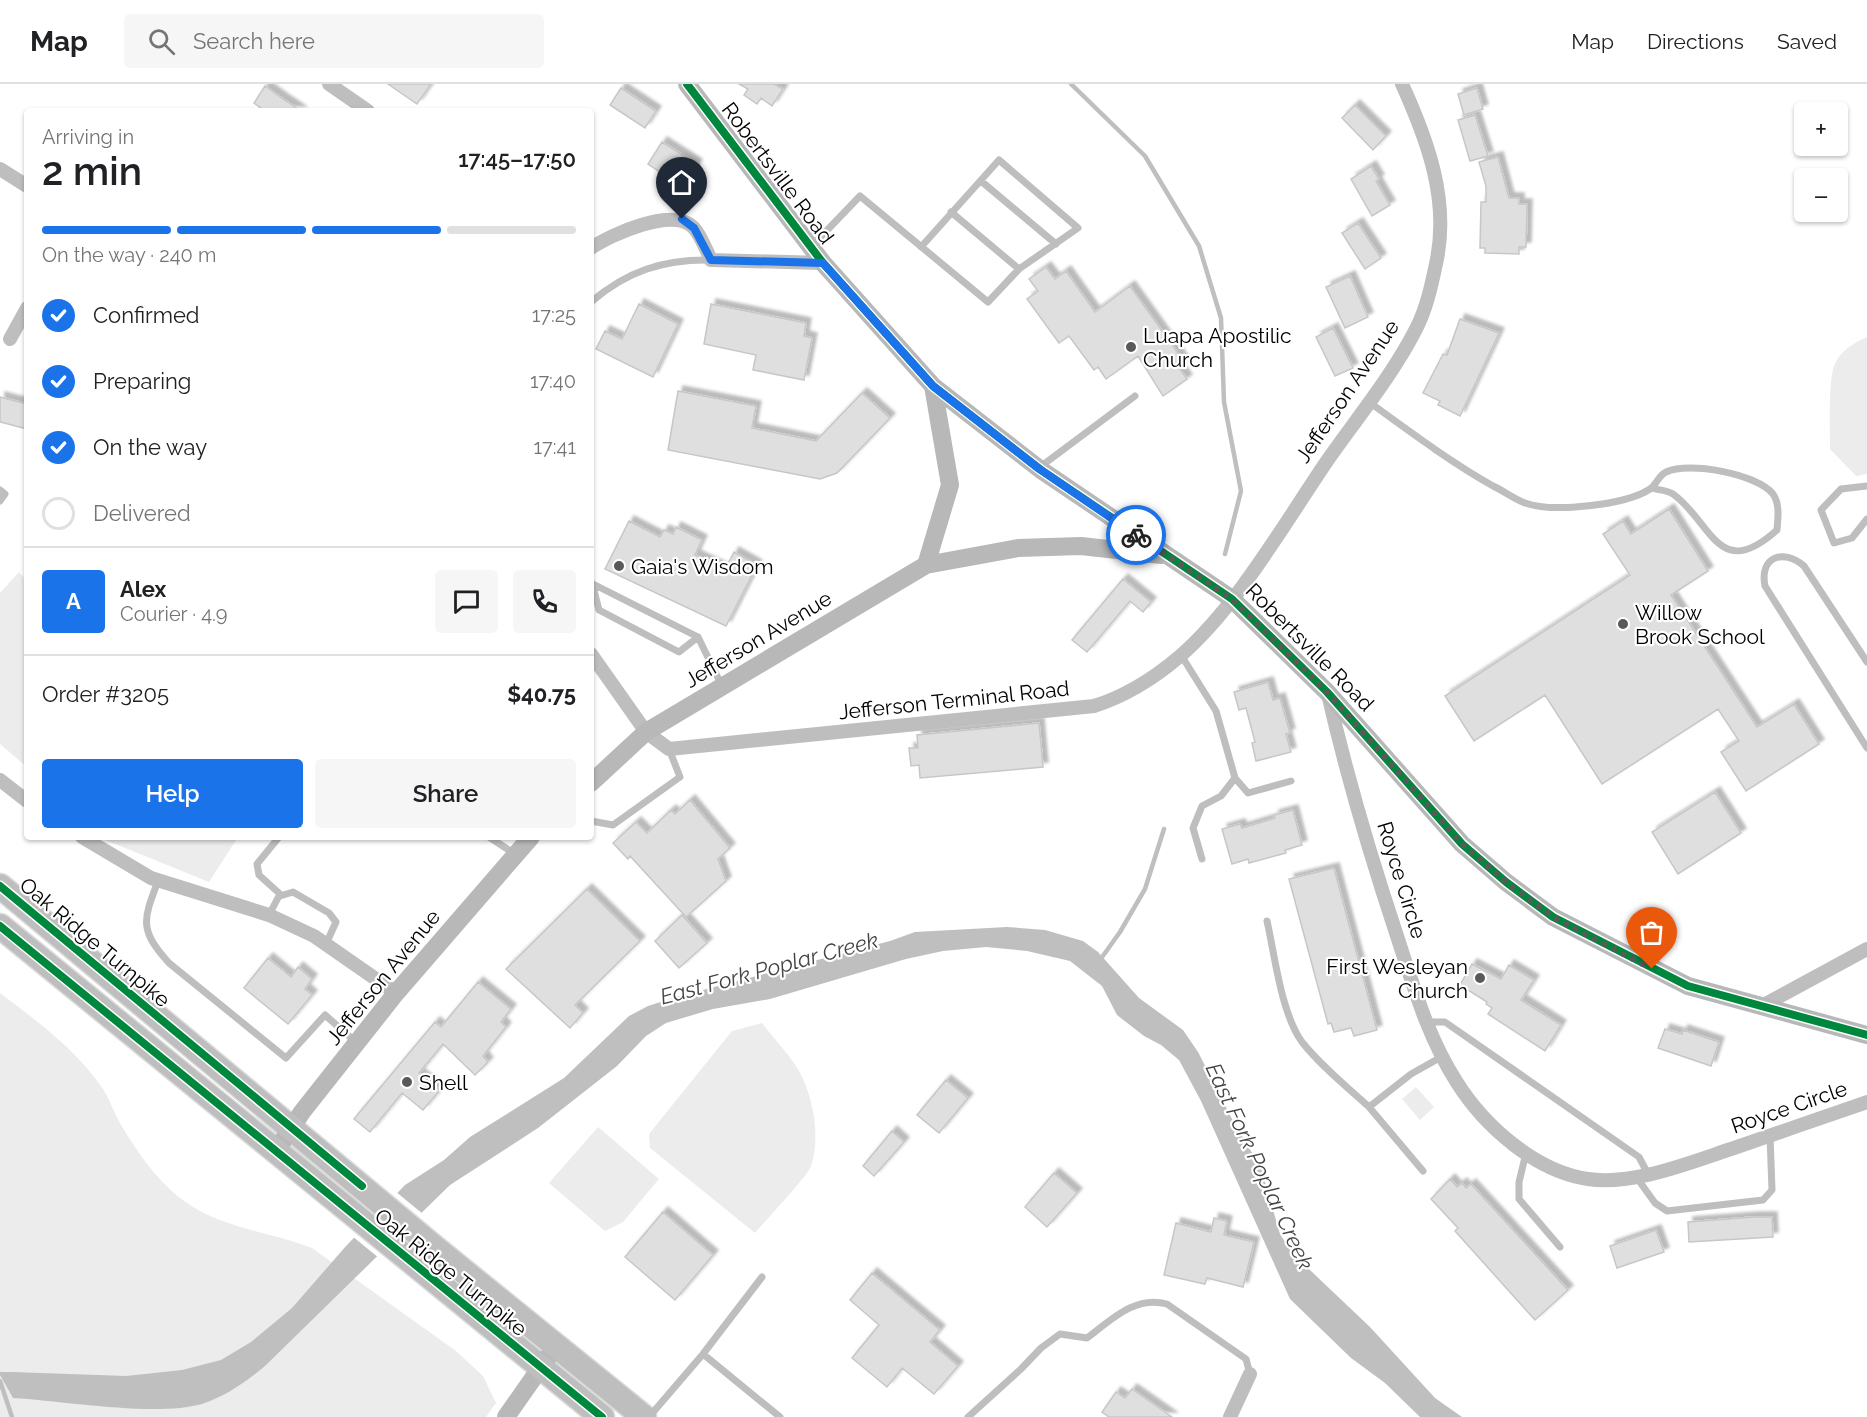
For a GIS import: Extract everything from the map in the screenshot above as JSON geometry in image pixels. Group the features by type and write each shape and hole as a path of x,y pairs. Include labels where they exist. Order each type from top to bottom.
{"highway":[{"name":"Oak Ridge Turnpike","path":"0,886 435,1248 644,1417"},
{"name":"Oak Ridge Turnpike","path":"0,926 602,1417"}],"street":[{"path":"328,84 364,108"},
{"name":"Robertsville Road","path":"687,84 823,263 933,386 1038,468 1232,599 1327,692 1462,844 1506,882 1553,917 1688,986 1867,1035"},
{"name":"Jefferson Avenue","path":"1232,599 1397,361 1424,312 1439,243 1439,203 1426,139 1402,84"},
{"path":"0,169 24,184"},
{"path":"594,247 633,228 682,219 694,228 711,260 823,263"},
{"path":"10,339 24,313"},
{"path":"926,565 950,484 933,386"},
{"name":"Jefferson Avenue","path":"594,780 646,732 926,565 1028,548 1081,546 1165,555"},
{"name":"Jefferson Terminal Road","path":"669,750 1094,706 1122,697 1181,656 1232,599"},
{"path":"594,658 646,732 669,750"},
{"name":"Royce Circle","path":"1327,692 1339,744 1381,890 1425,1022 1457,1082 1502,1135 1526,1153 1567,1174 1589,1179 1642,1175 1684,1165 1867,1102"},
{"path":"0,780 24,799"},
{"path":"87,840 158,881 269,915 326,944 396,993"},
{"name":"Jefferson Avenue","path":"276,1151 396,993 528,840"},
{"path":"1760,1007 1867,949"},
{"path":"506,1417 556,1346"},
{"path":"1230,1417 1250,1374"}],"lane":[{"path":"811,247 860,196 921,247 988,302 1019,269 1078,228 999,160 921,247"},
{"path":"981,181 1056,244"},
{"path":"951,212 1019,269"},
{"path":"594,300 626,276 650,266 685,259 711,260"},
{"path":"1038,468 1135,396"},
{"path":"1369,402 1461,468 1526,504 1568,507 1625,500 1651,488 1665,472 1690,468 1743,476 1761,483 1774,496 1779,512 1777,530 1764,542 1743,551 1722,547 1671,492 1651,488"},
{"path":"1867,486 1841,489 1821,510 1834,543 1852,538 1867,519"},
{"path":"0,490 5,494 0,501"},
{"path":"1867,662 1804,566 1794,557 1783,555 1773,559 1765,570 1766,586 1867,748"},
{"path":"594,585 698,637 722,687"},
{"path":"594,593 599,610 679,652 698,637"},
{"path":"1181,656 1216,711 1235,778 1248,793 1291,781"},
{"path":"594,822 613,825 680,777 669,750"},
{"path":"1202,859 1193,828 1202,806 1221,796 1235,778"},
{"path":"277,840 257,864 259,875 278,891 280,896"},
{"path":"493,840 514,854"},
{"path":"158,881 147,912 147,931 153,945 169,963 286,1058 325,1015 357,1044"},
{"path":"269,915 280,896 293,892 332,915 336,922 326,944"},
{"path":"1267,921 1288,1010 1301,1040 1330,1072 1369,1107 1423,1171"},
{"path":"1425,1022 1445,1022 1638,1157 1642,1175 1655,1203 1667,1211 1763,1200 1772,1190 1770,1136"},
{"path":"1369,1107 1411,1074 1443,1056"},
{"path":"1526,1153 1519,1182 1519,1199 1560,1247"},
{"path":"649,1417 703,1354 762,1277"},
{"path":"968,1417 1021,1369 1041,1347 1060,1334 1087,1338 1135,1305 1153,1300 1167,1304 1246,1359 1250,1374"},
{"path":"703,1354 780,1417"}],"shaded area":[{"path":"1867,337 1867,474 1856,476 1830,449 1830,392 1833,371 1838,359 1848,348"},
{"path":"19,572 24,578 24,764 0,744 0,593"},
{"path":"105,840 236,840 209,882"},
{"name":"East Fork Poplar Creek","path":"1007,927 1045,930 1083,941 1098,952 1139,998 1183,1030 1198,1052 1232,1119 1261,1168 1280,1234 1292,1253 1370,1327 1435,1398 1462,1417 1420,1417 1385,1383 1351,1358 1290,1299 1201,1101 1179,1060 1117,1015 1102,986 1070,961 1027,951 986,947 943,951 906,959 770,999 713,1009 666,1023 646,1036 617,1066 538,1128 450,1185 265,1366 251,1378 211,1401 183,1408 135,1409 13,1398 0,1375 0,1372 12,1372 126,1376 182,1370 221,1360 251,1342 292,1308 346,1246 405,1185 444,1160 470,1137 564,1078 629,1016 648,1006 676,997 890,941 915,932"},
{"path":"0,993 28,1014 79,1059 104,1090 120,1123 141,1156 167,1187 187,1203 217,1219 312,1248 456,1351 483,1376 496,1403 486,1417 0,1417"},
{"path":"762,1023 791,1059 804,1081 812,1104 815,1142 814,1155 808,1172 755,1233 650,1148 649,1134 732,1031"},
{"path":"1416,1087 1434,1107 1420,1120 1402,1099"},
{"path":"598,1127 659,1179 623,1222 605,1231 549,1183"}],"pier":[{"path":"395,1191 423,1214 379,1258 352,1236"}],"building":[{"path":"388,84 431,84 417,104"},
{"path":"739,84 774,84 783,89 772,106 761,98 757,104 744,95 748,89"},
{"path":"265,86 297,108 261,108 254,103"},
{"path":"621,88 656,111 645,128 610,105"},
{"path":"1477,88 1483,109 1464,115 1458,94"},
{"path":"1355,105 1386,136 1373,150 1342,118"},
{"path":"1475,115 1488,156 1470,161 1458,120"},
{"path":"662,142 697,164 682,187 648,164"},
{"path":"1498,157 1509,198 1519,198 1519,204 1527,204 1526,247 1519,247 1519,254 1485,253 1485,248 1480,248 1481,202 1486,202 1486,186 1479,162"},
{"path":"1371,166 1379,179 1376,181 1390,205 1372,216 1351,179"},
{"path":"1358,223 1381,258 1365,269 1342,233"},
{"path":"1046,267 1055,279 1066,271 1095,312 1130,286 1185,363 1179,368 1187,379 1163,396 1138,356 1106,379 1098,367 1094,370 1069,336 1059,343 1027,299 1038,291 1029,279"},
{"path":"1350,276 1368,317 1345,328 1326,287"},
{"path":"639,304 678,324 653,377 596,349 605,331 622,339"},
{"path":"711,304 806,323 804,336 812,338 804,380 753,370 756,355 704,344"},
{"path":"1460,319 1499,333 1460,416 1438,405 1440,401 1423,393 1443,354 1447,355"},
{"path":"1333,328 1353,368 1335,376 1316,337"},
{"path":"678,391 756,406 752,428 816,441 862,393 890,418 837,473 820,479 668,450"},
{"path":"0,397 24,403 24,428 0,422"},
{"name":"Willow Brook School","path":"1669,509 1708,571 1671,595 1757,727 1794,704 1819,744 1746,791 1721,752 1739,741 1718,709 1602,784 1545,695 1474,741 1445,696 1630,575 1603,534 1623,521 1631,534"},
{"path":"629,521 660,537 664,530 673,534 676,527 702,540 695,555 725,569 734,552 757,565 726,626 605,569"},
{"path":"1123,579 1151,602 1143,612 1130,601 1087,652 1072,640"},
{"path":"1268,682 1273,700 1280,698 1290,733 1286,734 1291,752 1256,761 1252,743 1255,742 1246,708 1239,710 1234,692"},
{"path":"1039,723 1043,767 920,778 919,765 911,766 909,748 918,748 917,735"},
{"path":"1715,792 1741,833 1678,874 1652,832"},
{"path":"690,800 730,848 718,859 726,881 686,917 630,856 628,859 613,843 636,822 647,833 671,810 675,814"},
{"path":"1293,810 1302,845 1285,850 1286,853 1249,863 1248,859 1232,864 1222,829 1240,824 1242,828"},
{"path":"1334,868 1377,1030 1354,1036 1351,1028 1334,1032 1331,1023 1328,1024 1289,879"},
{"path":"587,889 640,941 575,1005 583,1013 570,1028 506,969"},
{"path":"682,915 707,943 679,968 655,941"},
{"path":"268,958 291,977 298,967 312,979 305,989 312,995 288,1024 244,988"},
{"path":"1472,964 1501,979 1509,965 1534,980 1521,1000 1561,1025 1545,1051 1488,1014 1492,1008 1486,1004 1487,1002 1460,985"},
{"path":"478,982 511,1009 501,1022 506,1027 483,1056 488,1062 475,1075 443,1044 419,1073 440,1090 423,1110 402,1093 370,1132 354,1119 435,1022 441,1027"},
{"path":"1665,1029 1682,1034 1683,1030 1719,1042 1711,1066 1658,1048"},
{"path":"946,1080 968,1098 939,1133 917,1115"},
{"path":"892,1131 904,1142 874,1176 863,1166"},
{"path":"1054,1173 1077,1193 1047,1227 1025,1207"},
{"path":"1450,1179 1457,1187 1462,1183 1466,1188 1471,1184 1568,1290 1535,1320 1455,1231 1458,1228 1431,1199"},
{"path":"663,1212 713,1255 675,1300 625,1257"},
{"path":"1772,1217 1773,1237 1689,1242 1688,1222"},
{"path":"1214,1218 1227,1221 1224,1235 1254,1242 1243,1287 1207,1278 1205,1284 1164,1275 1176,1223 1211,1232"},
{"path":"1656,1230 1664,1252 1617,1268 1610,1246"},
{"path":"872,1273 940,1330 930,1342 958,1366 934,1394 902,1368 887,1387 852,1358 879,1325 850,1300"},
{"path":"1132,1389 1172,1417 1109,1417 1102,1412 1116,1392 1125,1398"}],"waterway":[{"path":"1071,84 1145,156 1199,246 1221,318 1224,402 1241,491 1225,554"},
{"path":"1100,960 1120,932 1145,889 1164,829"},
{"path":"0,1381 12,1417"}],"cycle path":[{"path":"687,84 823,263 933,386 1041,470 1232,599 1327,692 1462,844 1506,882 1553,917 1688,986 1867,1035"},
{"path":"0,886 362,1186"},
{"path":"0,926 602,1417"}],"way so far":[{"path":"1136,535 1232,599 1327,692 1462,844 1506,882 1553,917 1652,969"}],"place":[{"name":"Luapa Apostilic Church","path":"1131,347"},
{"name":"Gaia's Wisdom","path":"619,566"},
{"name":"Willow Brook School","path":"1623,624"},
{"name":"First Wesleyan Church","path":"1480,978"},
{"name":"Shell","path":"407,1082"}],"route":[{"path":"682,219 694,228 711,260 823,263 933,386 1038,468 1136,535"}]}
